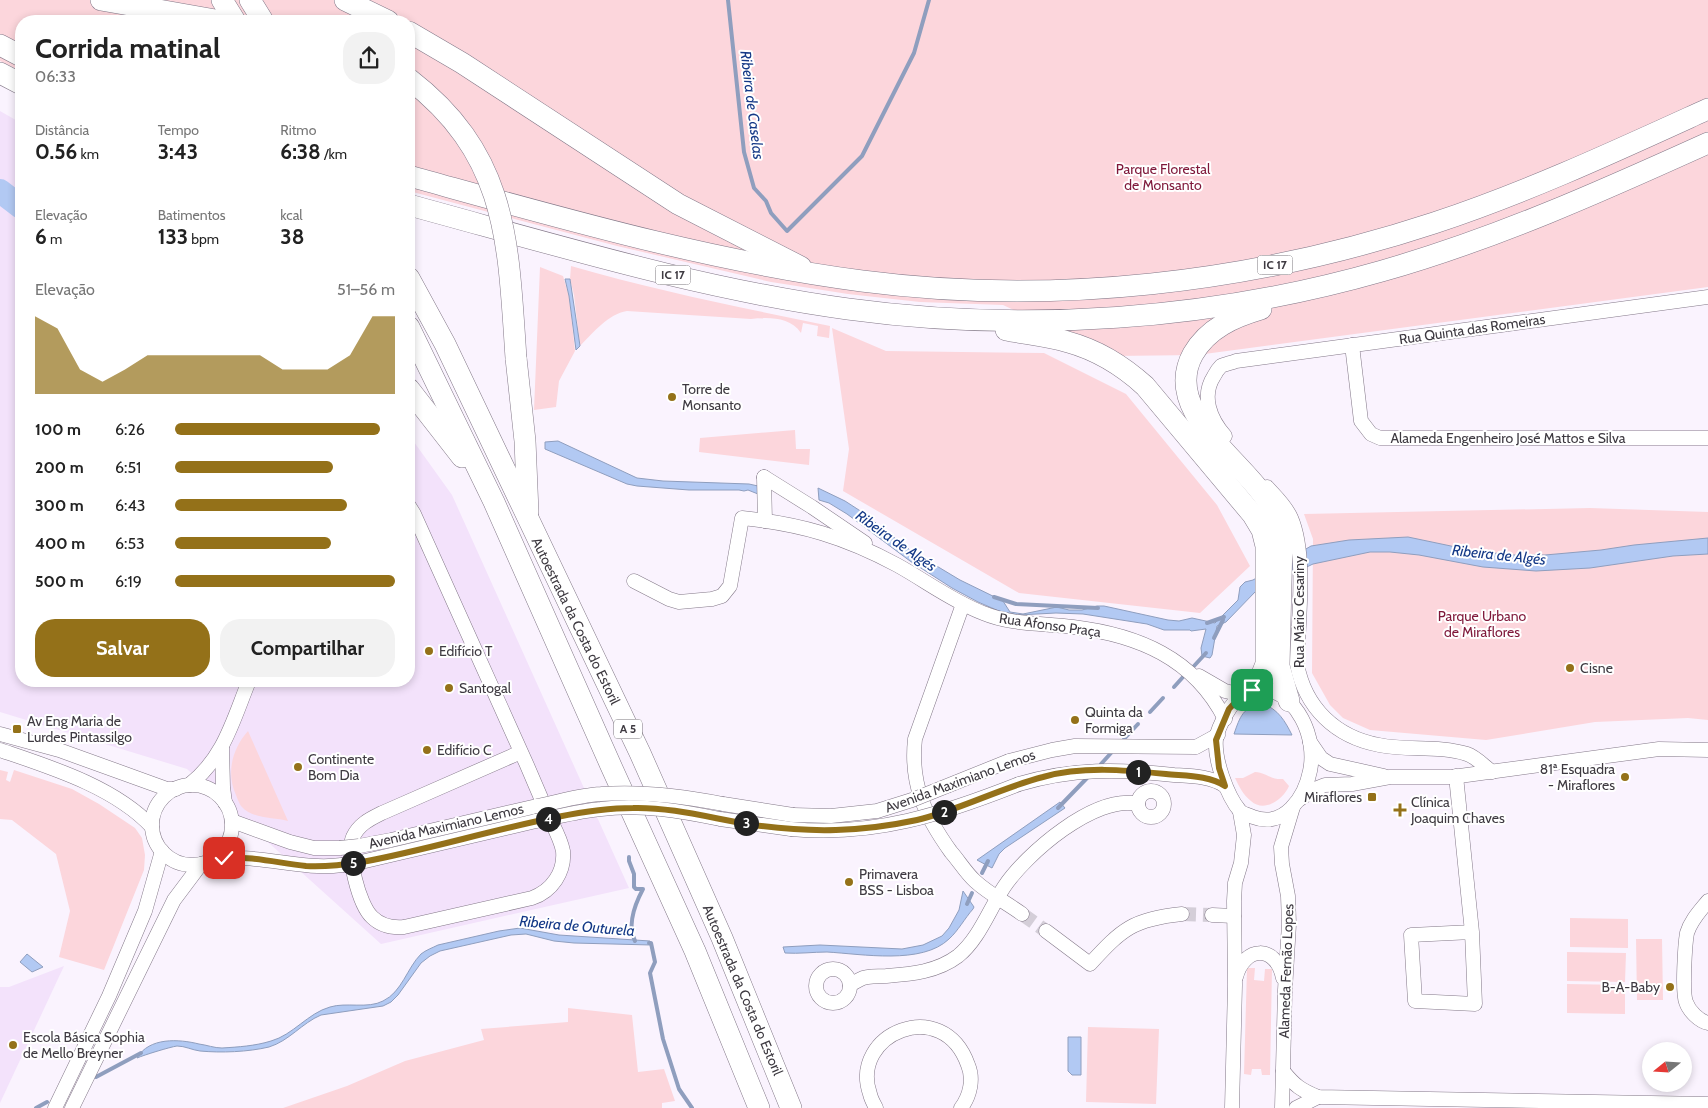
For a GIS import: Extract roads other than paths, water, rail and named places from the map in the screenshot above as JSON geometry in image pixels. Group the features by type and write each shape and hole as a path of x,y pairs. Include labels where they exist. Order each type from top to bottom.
{"highway":[{"path":"101,0 226,12"},
{"path":"345,0 376,15"},
{"path":"415,36 462,63 678,204 816,275"},
{"path":"0,45 15,53"},
{"path":"0,73 15,81"},
{"path":"415,83 435,101 472,146 486,172 500,214 506,239 509,267 525,441 529,522"},
{"name":"IC 17","path":"415,178 696,252 816,275 910,286 982,290 1040,290 1121,286 1183,280 1247,270 1356,246 1467,211 1583,165 1708,109"},
{"name":"IC 17","path":"415,207 618,261 718,285 846,309 942,318 1061,320 1168,312 1284,295 1383,271 1458,247 1547,214 1708,143"},
{"path":"1289,701 1279,666 1282,541 1279,527 1274,512 1264,496 1201,424 1187,390 1186,373 1190,360 1198,346 1207,335 1222,325 1242,315 1383,271"},
{"name":"Autoestrada da Costa do Estoril","path":"415,289 445,344 644,762 722,938 791,1108"},
{"path":"942,318 1066,341 1122,367 1145,386 1246,505 1262,530 1266,546 1266,664 1260,679 1246,693"},
{"name":"Autoestrada da Costa do Estoril","path":"415,339 494,502 695,951 759,1108"},
{"path":"415,397 494,502"}],"street":[{"name":"Rua Quinta das Romeiras","path":"1236,361 1708,298"},
{"name":"Alameda Engenheiro José Mattos e Silva","path":"1352,345 1361,421 1371,434 1380,438 1708,438"},
{"name":"Rua Mário Cesariny","path":"1236,361 1222,366 1211,380 1208,390 1210,412 1214,423 1283,505 1291,518 1300,554 1297,664 1300,680 1312,702 1324,719 1339,731 1355,738 1379,745 1447,749 1469,755 1492,772"},
{"path":"765,521 764,477 812,507 896,565"},
{"path":"415,516 521,752 558,835 563,851 563,861 557,878 547,890 537,896 404,927 395,928 382,924 371,917 364,906 354,873 351,846 362,824 368,819 521,752"},
{"name":"Rua Afonso Praça","path":"634,581 669,599 679,602 712,599 722,596 730,586 742,518 792,525 839,538 896,565 982,613 1014,623 1073,627 1113,634 1138,641 1155,648 1186,669 1225,691 1246,693"},
{"path":"963,604 915,738 913,753 917,786 924,806 936,830 968,874 1022,914"},
{"name":"Rua Afonso Praça","path":"1186,669 1208,692 1224,719"},
{"path":"0,734 59,750 167,789 182,787 203,786 218,795 225,804 232,820 231,834 226,847 216,858 194,865 183,864 170,859 162,851 155,839 152,827 154,813 161,800 171,791 182,787 206,770 222,748 246,687"},
{"path":"1232,1108 1235,985 1234,916 1236,883 1241,863 1244,835 1240,812 1225,786 1219,768 1216,740 1224,719 1229,709 1246,693 1261,688 1269,690 1280,694 1289,701 1321,758 1330,764 1390,777"},
{"name":"Avenida Maximiano Lemos","path":"232,820 290,842 314,848 340,848 391,840 537,806 599,794 635,792 674,795 756,810 812,816 848,816 893,807 1009,761 1052,750 1075,746 1196,746 1218,735"},
{"path":"1297,803 1311,768 1310,741"},
{"path":"222,748 225,804"},
{"path":"1240,812 1262,820 1280,817 1315,789 1325,785 1352,784 1390,777 1456,776 1659,749 1708,750"},
{"path":"0,750 52,769 102,791 139,815 152,827"},
{"name":"Avenida Maximiano Lemos","path":"205,862 238,857 308,866 342,865 536,821 601,809 672,810 754,825 811,831 880,827 920,819 959,807 1019,784 1067,772 1117,770 1210,779 1220,782 1225,786"},
{"path":"1456,776 1472,932 1475,1004 1415,1001 1411,936 1472,932"},
{"path":"850,985 864,977 919,973 949,962 959,955 980,930 1009,880 1048,841 1090,814 1111,806 1131,802 1138,804"},
{"name":"Alameda Fernão Lopes","path":"1282,1108 1289,911 1281,847 1297,803"},
{"path":"55,1108 109,996 145,911 162,851"},
{"path":"72,1108 135,976 174,900 205,862"},
{"path":"1708,901 1693,919 1687,934 1684,989 1686,1002 1693,1013 1708,1023"},
{"path":"1046,932 1090,964 1113,939 1133,925 1153,918 1182,914"},
{"path":"1212,915 1234,916"},
{"path":"1235,985 1237,974 1242,965 1248,958 1260,952 1267,953 1278,963 1285,990"},
{"path":"876,1108 869,1093 867,1076 871,1060 879,1046 892,1034 907,1028 924,1027 940,1031 954,1040 964,1054 970,1069 971,1086 966,1102 961,1108"},
{"path":"1283,1071 1300,1090 1318,1097 1708,1104"},
{"path":"1296,1108 1318,1097"}],"water":[{"path":"565,279 570,279 580,346 576,350 569,296"},
{"path":"558,441 637,478 663,481 749,484 758,486 758,494 748,490 689,490 627,484 545,449 545,442"},
{"path":"818,488 845,501 862,512 910,550 960,580 1003,601 1010,612 1023,614 1057,607 1069,610 1082,610 1104,606 1168,620 1179,621 1192,618 1215,623 1238,600 1240,587 1245,582 1253,580 1311,546 1349,540 1408,537 1470,550 1511,555 1545,555 1708,538 1708,554 1673,556 1590,568 1536,571 1483,567 1419,555 1370,552 1313,564 1256,591 1226,622 1217,626 1210,658 1202,656 1201,648 1206,629 1191,631 1164,630 1147,624 1083,614 1018,615 999,611 978,602 910,561 847,514 829,503 819,500"},
{"path":"1263,704 1273,709 1280,716 1292,735 1234,734 1243,713 1251,707"},
{"path":"1060,802 1065,808 1005,848 999,854 992,868 977,860"},
{"path":"963,891 974,907 973,909 949,939 937,947 923,952 891,956 827,952 785,953 783,947 820,945 902,949 923,945 942,936 949,928 959,910"},
{"path":"520,928 559,935 650,941 651,945 574,943 554,941 526,934 511,935 440,951 421,963 391,1002 383,1006 321,1015 283,1041 269,1047 217,1052 200,1051 177,1046 137,1058 149,1046 165,1041 183,1041 222,1048 271,1041 330,1007 371,1005 390,997 400,986 421,954 438,945"},
{"path":"27,954 43,967 32,972 20,962"},
{"path":"1068,1037 1081,1037 1081,1075 1072,1075 1068,1071"}],"waterway":[{"name":"Ribeira de Caselas","path":"728,0 744,152 754,188 766,201 771,213 787,231 862,156 914,53 929,0"},
{"name":"Ribeira de Algés","path":"0,191 15,202"},
{"name":"Ribeira de Algés","path":"994,597 1016,604 1098,608"},
{"name":"Ribeira de Algés","path":"1207,623 1224,617"},
{"name":"Ribeira de Outurela","path":"1214,638 1223,620"},
{"name":"Ribeira de Outurela","path":"1194,666 1206,653"},
{"name":"Ribeira de Outurela","path":"1174,687 1183,677"},
{"name":"Ribeira de Outurela","path":"1150,712 1163,698"},
{"name":"Ribeira de Outurela","path":"1124,739 1138,724"},
{"name":"Ribeira de Outurela","path":"1101,764 1111,753"},
{"name":"Ribeira de Outurela","path":"1058,808 1087,778"},
{"path":"629,857 634,874 634,887 636,889 643,889 637,901 632,921 635,941"},
{"name":"Ribeira de Outurela","path":"982,873 988,861"},
{"name":"Ribeira de Outurela","path":"967,904 972,893"},
{"path":"649,943 651,943 655,962 650,973 663,1039 679,1089 692,1108"},
{"name":"Ribeira de Outurela","path":"96,1077 141,1053"},
{"name":"Ribeira de Outurela","path":"36,1108 47,1102"}],"tunnel":[{"path":"1022,914 1046,931"},
{"path":"1182,914 1212,915"}],"place":[{"name":"Torre de Monsanto","path":"672,397"},
{"name":"Edifício T","path":"429,651"},
{"name":"Cisne","path":"1570,668"},
{"name":"Santogal","path":"449,688"},
{"name":"Quinta da Formiga","path":"1075,720"},
{"name":"Av Eng Maria de Lurdes Pintassilgo","path":"17,729"},
{"name":"Edifício C","path":"427,750"},
{"name":"Continente Bom Dia","path":"298,767"},
{"name":"81ª Esquadra - Miraflores","path":"1625,777"},
{"name":"Miraflores","path":"1372,797"},
{"name":"Clínica Joaquim Chaves","path":"1400,810"},
{"name":"Primavera BSS - Lisboa","path":"849,882"},
{"name":"B-A-Baby","path":"1670,987"},
{"name":"Escola Básica Sophia de Mello Breyner","path":"13,1045"}],"park label":[{"name":"Parque Florestal de Monsanto","path":"1163,177"},
{"name":"Parque Urbano de Miraflores","path":"1482,624"}]}
